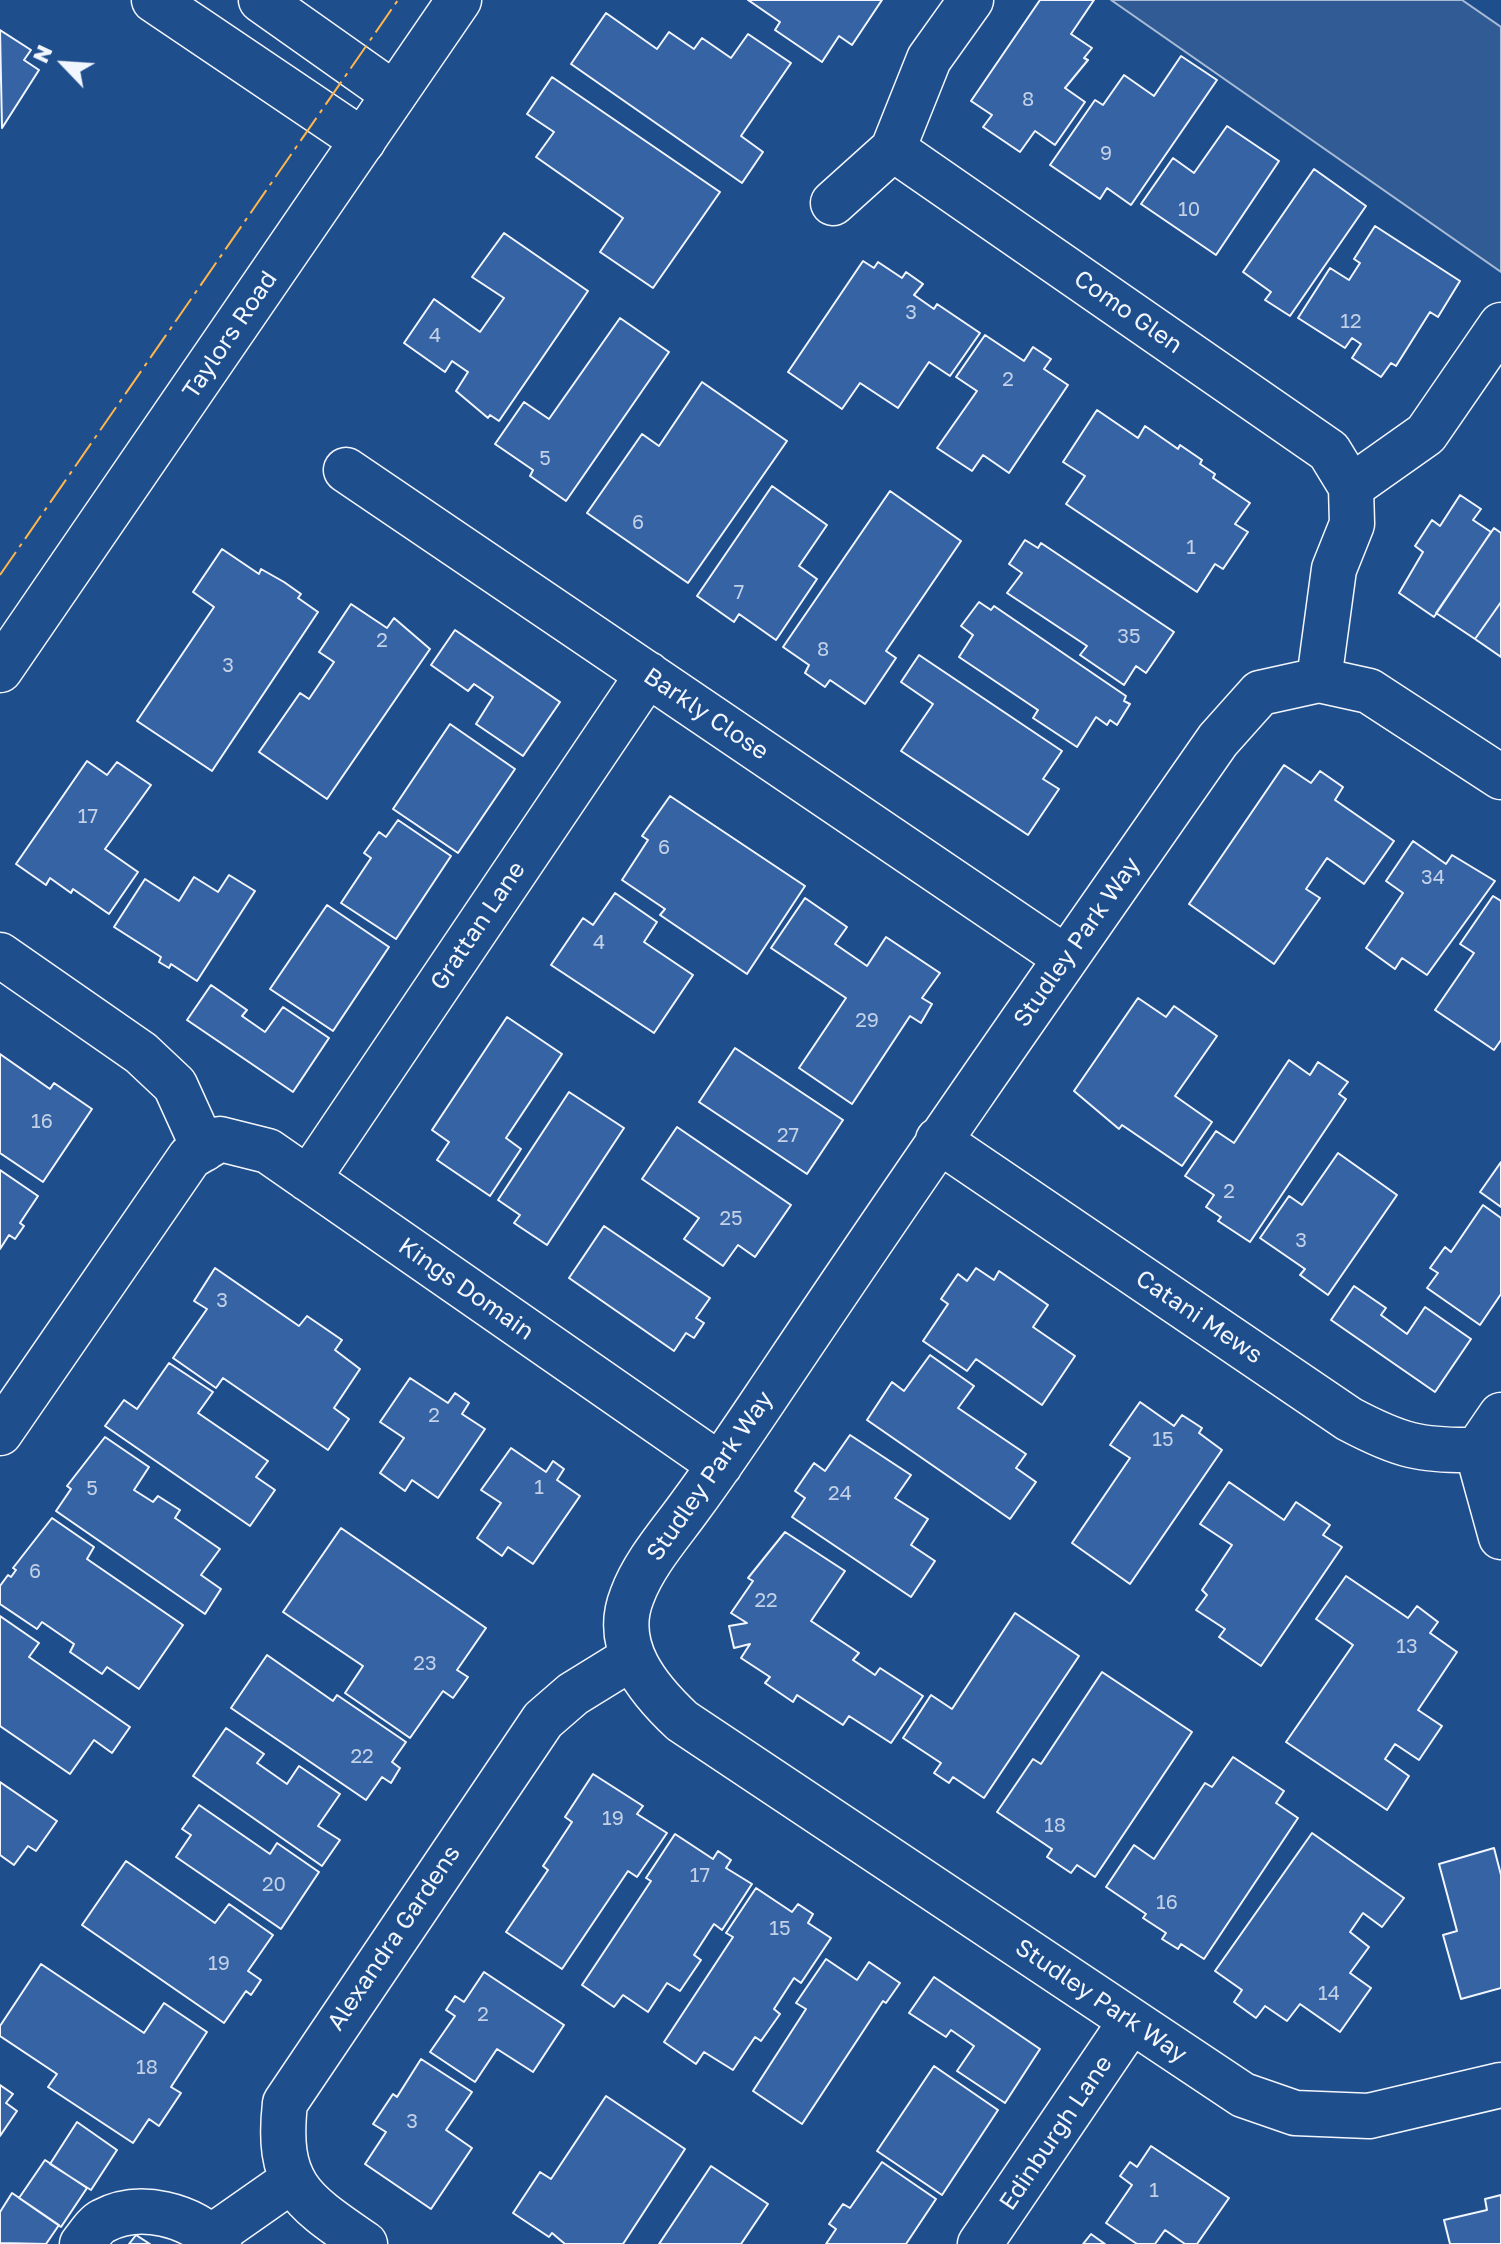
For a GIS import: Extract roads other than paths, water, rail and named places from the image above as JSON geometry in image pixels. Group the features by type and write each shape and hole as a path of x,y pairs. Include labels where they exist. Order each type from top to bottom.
{"street":[{"path":"154,0 363,141"},
{"path":"261,0 394,94"},
{"name":"Taylors Road","path":"0,670 459,0"},
{"path":"833,203 872,172 893,149 929,59 971,0"},
{"name":"Como Glen","path":"893,149 1329,451 1351,487"},
{"path":"1319,680 1334,569 1352,524 1351,487 1426,434 1501,325"},
{"name":"Barkly Close","path":"346,470 1066,958"},
{"name":"Grattan Lane","path":"308,1179 648,674"},
{"name":"Studley Park Way","path":"1501,777 1369,691 1319,680 1260,693 1218,740 938,1140 720,1465 649,1564 631,1596 626,1629 633,1657 649,1690 682,1721 1243,2095 1295,2113 1369,2116 1501,2085"},
{"path":"0,955 141,1053 175,1085 204,1149 190,1157 0,1433"},
{"name":"Kings Domain","path":"204,1149 220,1139 268,1151 720,1465"},
{"name":"Catani Mews","path":"938,1140 1349,1419 1380,1435 1425,1451 1477,1450"},
{"path":"1501,1415 1477,1450 1501,1537"},
{"name":"Alexandra Gardens","path":"365,2244 318,2212 291,2181 280,2144 285,2103 311,2060 543,1720 573,1694 633,1657"},
{"name":"Edinburgh Lane","path":"980,2244 1131,2021"},
{"path":"82,2244 101,2222 129,2213 165,2213 215,2240 291,2181"}]}
